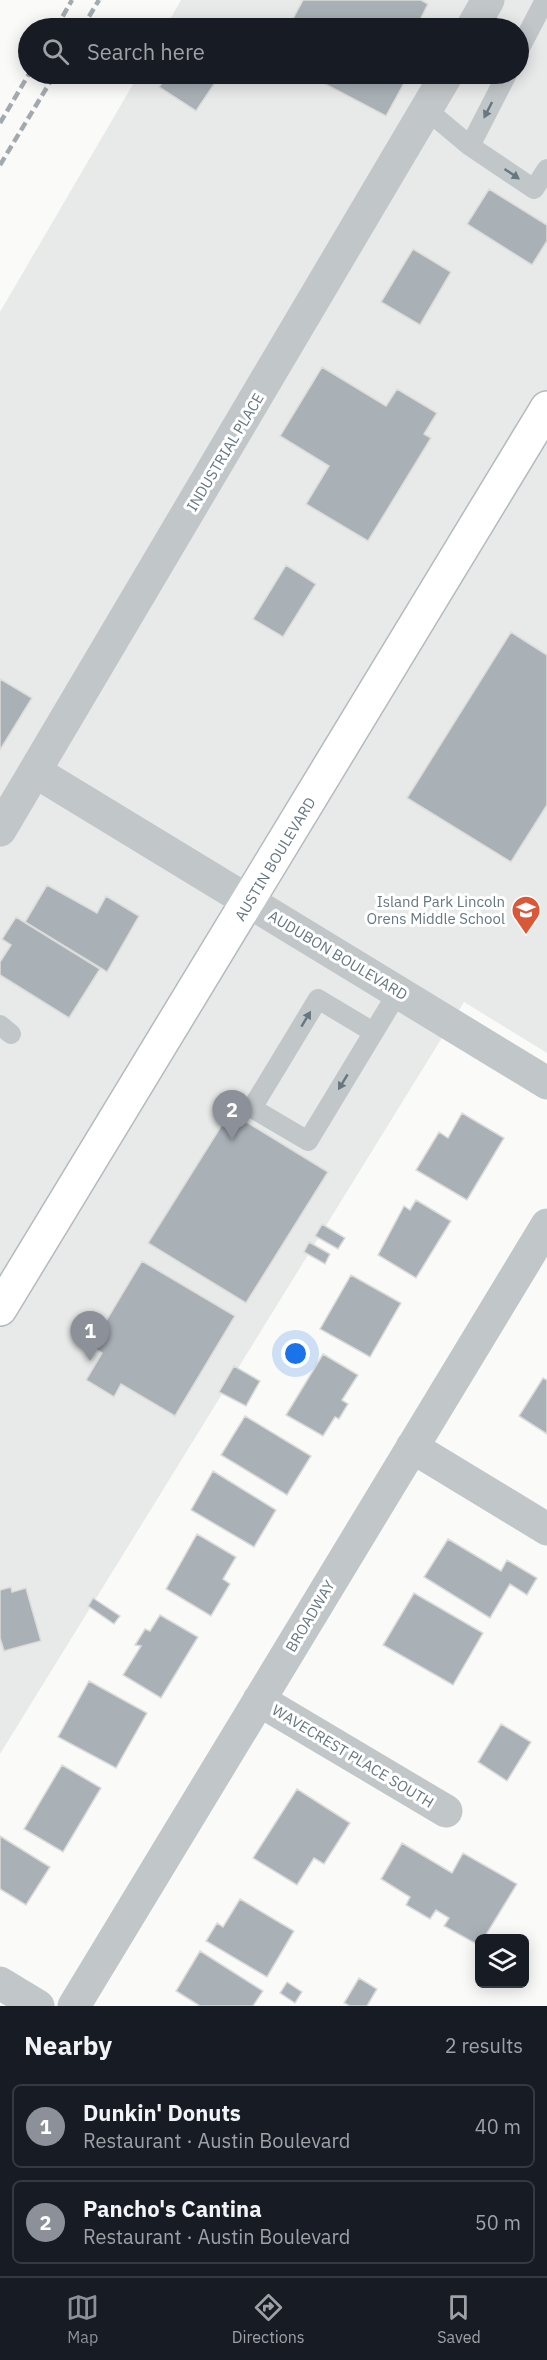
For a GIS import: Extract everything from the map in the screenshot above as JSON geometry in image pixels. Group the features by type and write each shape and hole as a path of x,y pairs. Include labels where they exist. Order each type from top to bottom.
{"main road":[{"name":"AUSTIN BOULEVARD","path":"0,1309 547,408"}],"street":[{"path":"478,18 488,0"},
{"name":"INDUSTRIAL PLACE","path":"0,830 441,84"},
{"name":"AUDUBON BOULEVARD","path":"36,772 547,1083"},
{"name":"BROADWAY","path":"74,2006 547,1225"},
{"path":"412,1447 537,1522"},
{"name":"WAVECREST PLACE SOUTH","path":"259,1700 446,1811"},
{"path":"0,1983 38,2006"}],"lane":[{"path":"529,31 545,0"},
{"path":"470,146 502,84"},
{"path":"427,110 470,146 534,189 547,169"},
{"path":"373,1032 318,999 252,1108 308,1142 398,992"}],"shaded area":[{"path":"181,0 547,0 547,1053 464,1002 0,1754 0,840 447,84 529,84 529,18 171,18"},
{"path":"133,84 445,84 0,818 0,312"}],"building":[{"path":"303,0 421,0 428,4 421,18 293,18"},
{"path":"161,84 214,84 196,111 159,87"},
{"path":"325,84 404,84 386,116"},
{"path":"489,189 547,225 547,241 532,265 467,224"},
{"path":"413,249 451,272 420,325 381,302"},
{"path":"322,367 386,406 397,389 437,413 424,434 431,438 368,541 306,504 329,466 280,436"},
{"path":"286,565 316,584 283,637 253,619"},
{"path":"511,632 547,655 547,805 511,862 407,798"},
{"path":"0,679 32,698 0,750"},
{"path":"47,885 97,913 106,896 139,916 107,972 25,922"},
{"path":"16,917 100,969 69,1018 0,975 0,962 11,945 2,939"},
{"path":"230,1112 328,1172 246,1303 148,1243"},
{"path":"462,1113 504,1138 467,1200 416,1170 439,1132 448,1138"},
{"path":"416,1200 451,1221 416,1278 378,1255 404,1206 410,1210"},
{"path":"322,1224 345,1238 338,1249 315,1236"},
{"path":"309,1242 330,1254 325,1264 304,1252"},
{"path":"142,1261 235,1316 175,1416 121,1384 114,1397 86,1380 102,1353 91,1346"},
{"path":"351,1275 401,1303 370,1357 320,1329"},
{"path":"323,1354 358,1375 342,1400 348,1404 339,1419 335,1417 323,1436 286,1415"},
{"path":"234,1366 260,1381 246,1406 219,1392"},
{"path":"543,1378 547,1380 547,1434 519,1416"},
{"path":"245,1416 311,1456 287,1495 221,1455"},
{"path":"213,1471 276,1510 254,1547 191,1510"},
{"path":"197,1534 236,1557 223,1579 230,1584 211,1616 166,1589"},
{"path":"448,1539 501,1571 507,1560 537,1578 527,1595 510,1584 490,1618 424,1577"},
{"path":"11,1587 12,1592 26,1588 41,1641 4,1651 0,1638 0,1590"},
{"path":"414,1593 483,1633 453,1685 383,1645"},
{"path":"93,1598 120,1616 114,1624 88,1606"},
{"path":"160,1615 198,1637 161,1698 123,1675 141,1646 135,1645 145,1629 150,1631"},
{"path":"89,1681 147,1713 116,1768 58,1737"},
{"path":"501,1724 531,1742 507,1781 478,1762"},
{"path":"62,1765 101,1788 63,1852 24,1829"},
{"path":"297,1789 350,1823 324,1864 314,1858 297,1885 253,1858"},
{"path":"0,1836 50,1867 26,1905 0,1889"},
{"path":"402,1843 452,1873 463,1853 517,1884 486,1934 475,1934 475,1943 444,1926 449,1918 436,1910 430,1919 406,1905 410,1897 381,1879"},
{"path":"240,1899 294,1931 267,1977 206,1941 217,1923 223,1927"},
{"path":"200,1951 263,1991 253,2006 200,2006 176,1991"},
{"path":"359,1978 377,1989 367,2006 350,2006 344,2003"},
{"path":"287,1982 302,1992 295,2003 280,1993"}],"railway":[{"path":"62,18 72,0"},
{"path":"88,18 99,0"},
{"path":"0,123 23,84"},
{"path":"0,165 49,84"}],"place":[{"name":"Island Park Lincoln Orens Middle School","path":"526,936"},
{"name":"Pancho's Cantina","path":"232,1140"},
{"name":"Dunkin' Donuts","path":"90,1361"}]}
